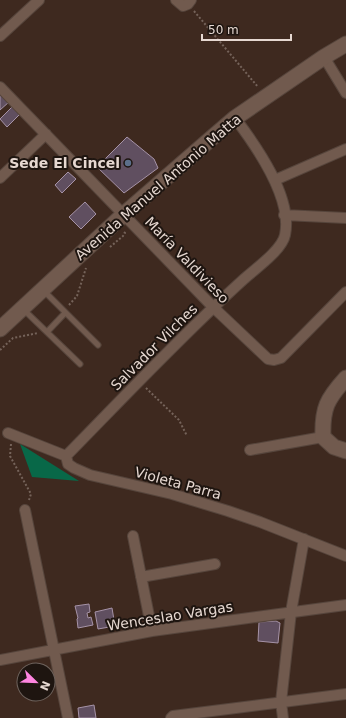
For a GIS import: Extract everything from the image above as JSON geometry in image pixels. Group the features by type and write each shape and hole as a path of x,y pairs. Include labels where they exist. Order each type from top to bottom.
{"main road":[{"name":"Avenida Manuel Antonio Matta","path":"0,329 118,218 235,118 324,57 346,44"},
{"path":"346,378 331,395 325,406 322,420 323,436 334,447 346,451"}],"street":[{"path":"0,36 39,0"},
{"path":"176,0 183,6 189,2"},
{"path":"324,57 346,93"},
{"name":"María Valdivieso","path":"0,87 46,134 118,218 268,359 274,360 281,358 346,292"},
{"name":"Salvador Vilches","path":"66,456 213,307 282,243 286,232 282,197 275,180 249,136 235,118"},
{"path":"0,178 46,134"},
{"path":"275,180 346,149"},
{"path":"285,218 346,218"},
{"name":"Violeta Parra","path":"8,433 66,456 68,464 90,475 193,500 260,522 346,556"},
{"path":"250,450 323,436"},
{"path":"25,510 68,718"},
{"path":"133,536 152,631"},
{"path":"283,718 281,702 291,612 304,539"},
{"path":"141,577 215,564"},
{"name":"Wenceslao Vargas","path":"0,660 152,631 346,605"},
{"path":"171,718 173,716 346,694"}],"lane":[{"path":"42,290 98,345"},
{"path":"22,309 80,364"},
{"path":"45,331 65,312"}],"path":[{"path":"189,2 266,97"},
{"path":"106,250 124,235 118,218"},
{"path":"65,312 77,296 88,265"},
{"path":"0,350 13,338 45,331"},
{"path":"140,381 179,420 187,436"},
{"path":"8,433 11,442 10,456 31,494 25,510"}],"green space":[{"path":"20,444 79,481 32,477"}],"building":[{"path":"0,93 9,102 0,110"},
{"path":"13,106 20,114 7,127 0,119"},
{"name":"Sede El Cincel","path":"127,137 154,159 158,168 124,193 97,167"},
{"path":"68,172 76,179 62,193 55,185"},
{"path":"85,202 96,214 81,229 69,217"},
{"path":"89,604 90,612 87,613 88,618 91,617 93,625 78,628 78,618 75,606"},
{"path":"112,608 115,626 98,629 95,612"},
{"path":"276,621 280,623 278,643 258,641 259,622"},
{"path":"94,705 96,718 79,718 78,708"}],"place":[{"name":"Sede El Cincel","path":"128,163"}]}
